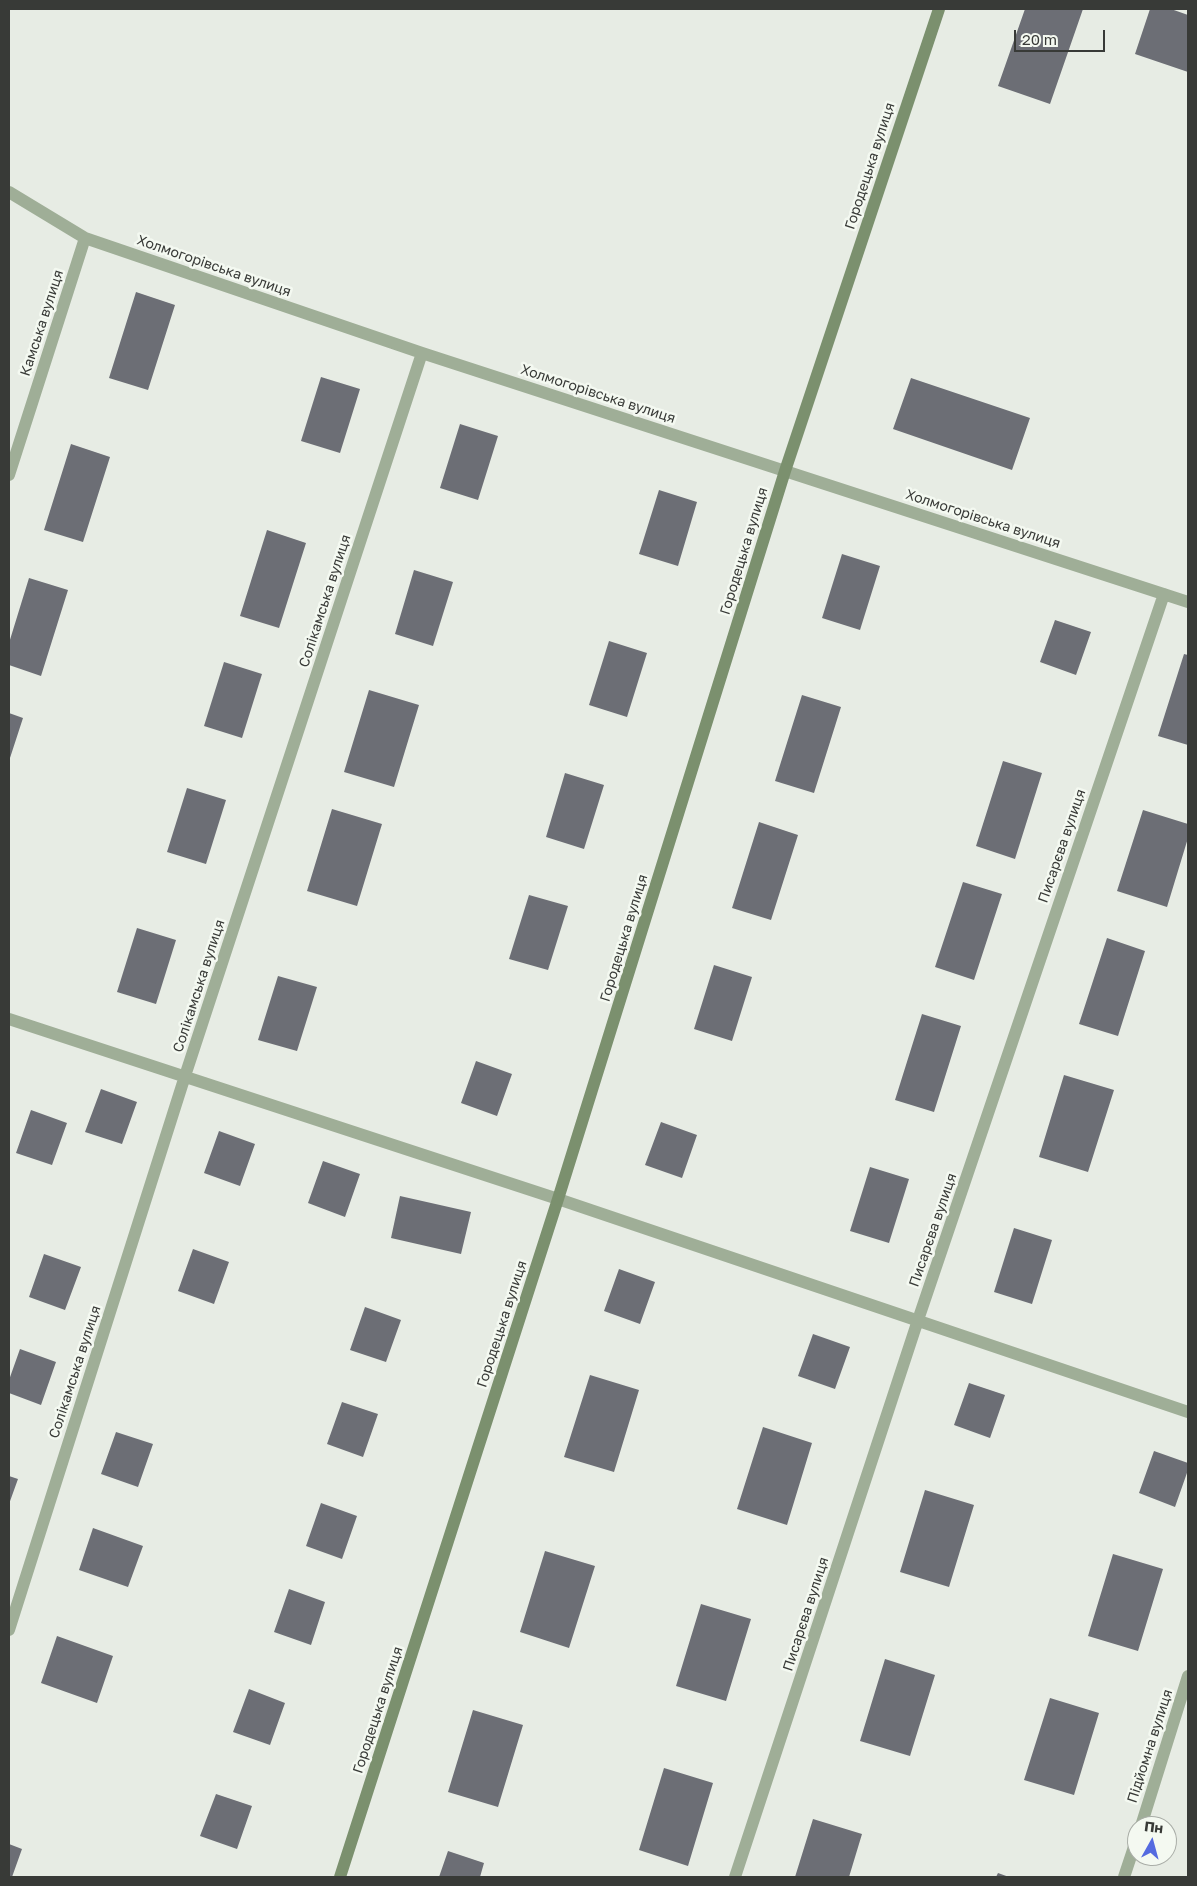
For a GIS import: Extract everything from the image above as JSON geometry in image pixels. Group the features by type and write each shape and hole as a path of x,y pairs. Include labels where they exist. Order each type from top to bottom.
{"main road":[{"name":"Городецька вулиця","path":"340,1877 558,1199 785,471 939,9"}],"street":[{"name":"Холмогорівська вулиця","path":"9,192 85,238 422,353 1188,602"},
{"name":"Камська вулиця","path":"9,475 85,238"},
{"name":"Солікамська вулиця","path":"9,1630 185,1076 422,353"},
{"name":"Писарєва вулиця","path":"735,1877 918,1320 1164,594"},
{"path":"9,1019 558,1199 1188,1412"},
{"name":"Підйомна вулиця","path":"1144,1816 1188,1676"}],"building":[{"path":"1025,9 1083,9 1050,104 998,86"},
{"path":"1150,9 1171,9 1188,15 1188,72 1135,54"},
{"path":"136,292 175,305 148,390 109,378"},
{"path":"321,377 360,389 340,453 301,441"},
{"path":"911,378 1030,418 1012,470 893,429"},
{"path":"460,424 498,436 478,500 440,488"},
{"path":"71,444 110,457 83,542 44,530"},
{"path":"659,490 697,502 678,566 639,554"},
{"path":"267,530 306,543 279,628 240,616"},
{"path":"842,554 880,566 860,630 822,618"},
{"path":"414,570 453,582 433,646 395,634"},
{"path":"29,578 68,590 41,676 9,665 9,643"},
{"path":"1055,620 1091,632 1076,675 1040,662"},
{"path":"609,641 647,653 627,717 589,705"},
{"path":"1184,654 1188,655 1188,745 1158,736"},
{"path":"224,662 262,674 242,738 204,726"},
{"path":"369,690 419,705 394,787 344,772"},
{"path":"802,695 841,707 814,793 775,781"},
{"path":"9,713 23,718 9,761"},
{"path":"1003,761 1042,773 1015,859 976,846"},
{"path":"565,773 604,785 584,849 546,837"},
{"path":"187,788 226,800 206,864 167,852"},
{"path":"332,809 382,824 357,906 307,891"},
{"path":"1143,810 1188,824 1188,838 1167,907 1117,891"},
{"path":"759,822 798,835 771,920 732,908"},
{"path":"963,882 1002,894 974,980 935,967"},
{"path":"529,895 568,906 548,970 509,959"},
{"path":"137,928 176,940 156,1004 117,992"},
{"path":"1107,938 1145,951 1118,1036 1079,1024"},
{"path":"714,965 752,977 732,1041 694,1029"},
{"path":"278,976 317,987 297,1051 258,1040"},
{"path":"922,1014 961,1026 934,1112 895,1100"},
{"path":"476,1061 512,1074 497,1116 461,1103"},
{"path":"1064,1075 1114,1090 1088,1172 1039,1157"},
{"path":"101,1089 137,1102 122,1144 85,1132"},
{"path":"31,1110 67,1123 52,1165 16,1153"},
{"path":"661,1122 697,1135 682,1178 645,1165"},
{"path":"219,1131 255,1144 240,1186 204,1173"},
{"path":"323,1161 360,1174 345,1217 308,1203"},
{"path":"870,1167 909,1179 889,1243 850,1231"},
{"path":"400,1196 471,1212 461,1254 391,1238"},
{"path":"1014,1228 1052,1240 1032,1304 994,1292"},
{"path":"193,1249 229,1262 214,1304 178,1291"},
{"path":"44,1254 81,1267 65,1310 29,1297"},
{"path":"619,1269 655,1282 640,1324 604,1311"},
{"path":"365,1307 401,1320 386,1362 350,1350"},
{"path":"813,1334 850,1347 835,1389 798,1376"},
{"path":"20,1349 56,1362 41,1405 9,1393 9,1380"},
{"path":"590,1375 639,1390 614,1472 564,1457"},
{"path":"969,1383 1005,1395 990,1438 954,1425"},
{"path":"342,1402 378,1414 363,1457 327,1444"},
{"path":"763,1427 812,1443 787,1525 737,1509"},
{"path":"116,1432 153,1444 138,1487 101,1474"},
{"path":"1154,1451 1188,1463 1188,1470 1175,1507 1139,1493"},
{"path":"9,1476 18,1479 9,1504"},
{"path":"925,1490 974,1505 949,1587 900,1572"},
{"path":"321,1503 357,1516 342,1559 306,1546"},
{"path":"93,1528 143,1546 128,1587 79,1570"},
{"path":"545,1551 595,1566 569,1648 520,1632"},
{"path":"1113,1554 1163,1569 1138,1651 1088,1636"},
{"path":"289,1589 325,1602 311,1645 274,1632"},
{"path":"701,1604 751,1619 726,1701 676,1686"},
{"path":"57,1636 113,1656 97,1703 41,1683"},
{"path":"885,1659 935,1675 910,1756 860,1741"},
{"path":"249,1689 285,1703 270,1745 233,1732"},
{"path":"1050,1698 1099,1713 1074,1795 1024,1780"},
{"path":"473,1710 523,1725 498,1807 448,1792"},
{"path":"664,1768 713,1783 688,1866 639,1850"},
{"path":"216,1794 252,1806 237,1849 200,1836"},
{"path":"813,1819 862,1834 849,1877 795,1877"},
{"path":"9,1844 22,1849 12,1877 9,1877"},
{"path":"448,1851 484,1863 480,1877 439,1877"},
{"path":"998,1873 1009,1877 996,1877"}]}
